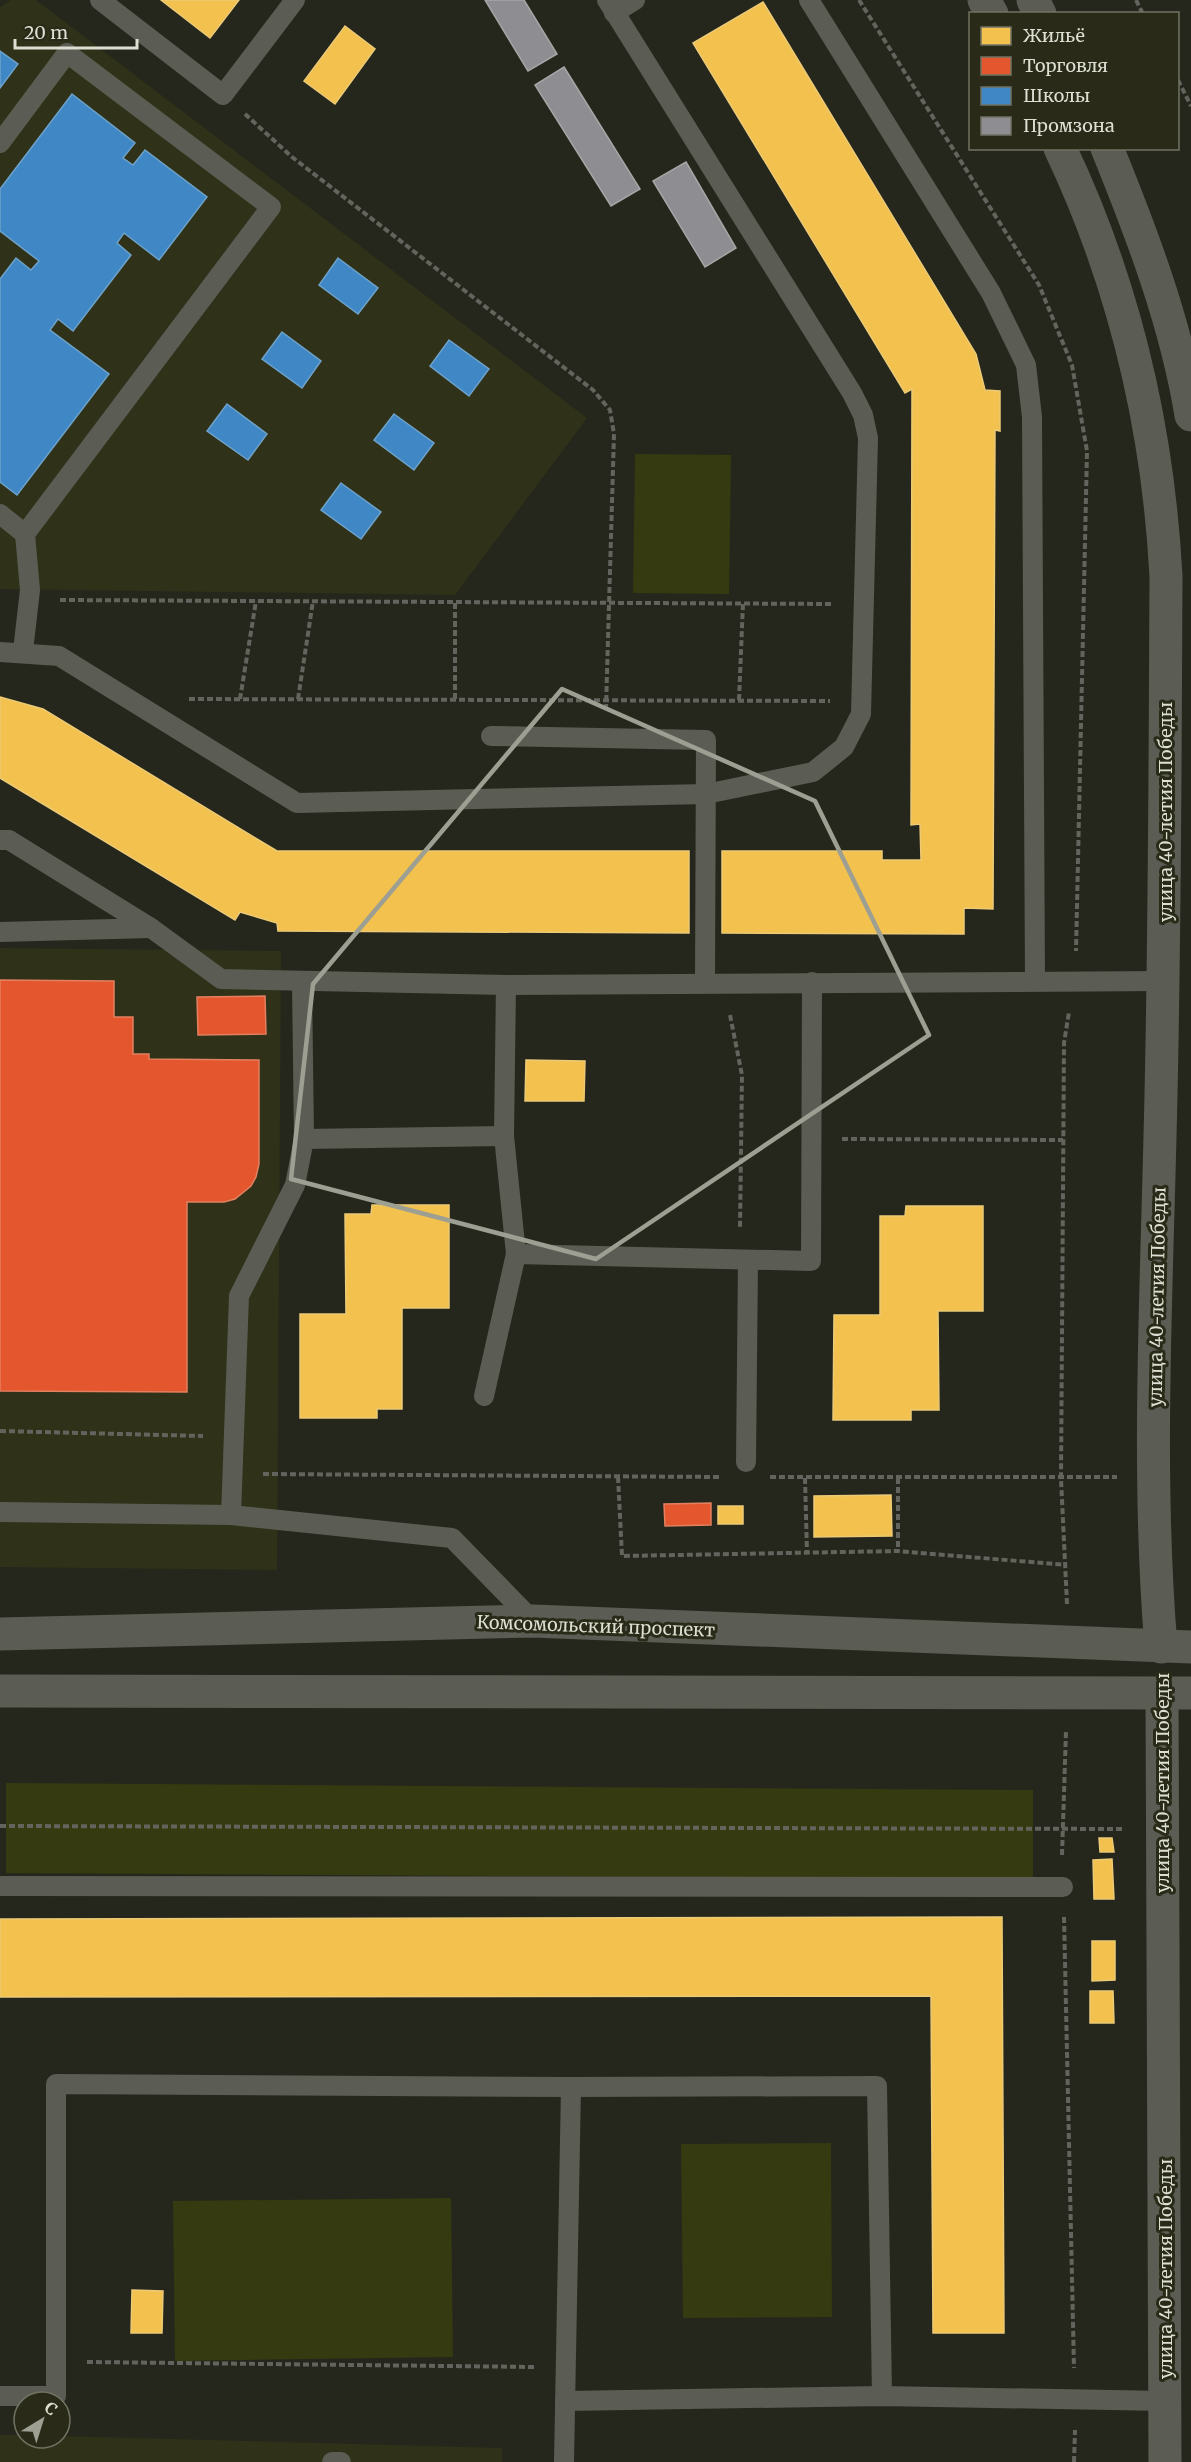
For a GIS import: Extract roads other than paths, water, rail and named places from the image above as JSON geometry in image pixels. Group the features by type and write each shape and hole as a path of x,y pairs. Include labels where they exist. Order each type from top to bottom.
{"street":[{"name":"улица 40-летия Победы","path":"1061,150 1100,245 1117,294 1146,406 1158,478 1166,576 1164,981 1152,1476 1154,1563 1176,1647 1176,1693 1162,1830 1178,2401 1165,2462"},
{"path":"1108,150 1150,258 1176,347 1191,415"},
{"name":"Комсомольский проспект","path":"0,1634 533,1621 851,1636 1067,1640 1176,1647"},
{"path":"0,1691 1176,1693"}],"lane":[{"path":"100,0 223,95 295,0"},
{"path":"0,652 23,651 59,656 297,803 706,794 813,772 844,747 861,714 868,438 863,415 846,383 610,6 634,0"},
{"path":"809,0 991,294 1026,365 1032,417 1035,981"},
{"path":"0,143 68,53 271,207 26,534 30,599 23,651"},
{"path":"0,514 26,534"},
{"path":"491,736 605,736 705,740 714,982"},
{"path":"0,840 9,840 151,928 220,979 506,985 1164,981"},
{"path":"0,932 151,928"},
{"path":"231,1515 239,1296 295,1185 304,1139 302,982"},
{"path":"516,1254 812,1261 812,982"},
{"path":"484,1396 516,1254 504,1136 506,985"},
{"path":"304,1139 504,1136"},
{"path":"743,1260 752,1470"},
{"path":"0,1512 231,1515 452,1538 533,1621"},
{"path":"0,1886 1063,1887"},
{"path":"0,2396 56,2396 56,2084 877,2086 882,2396"},
{"path":"564,2462 571,2087"},
{"path":"565,2401 882,2396 1178,2401"},
{"path":"332,2462 341,2462"}]}
